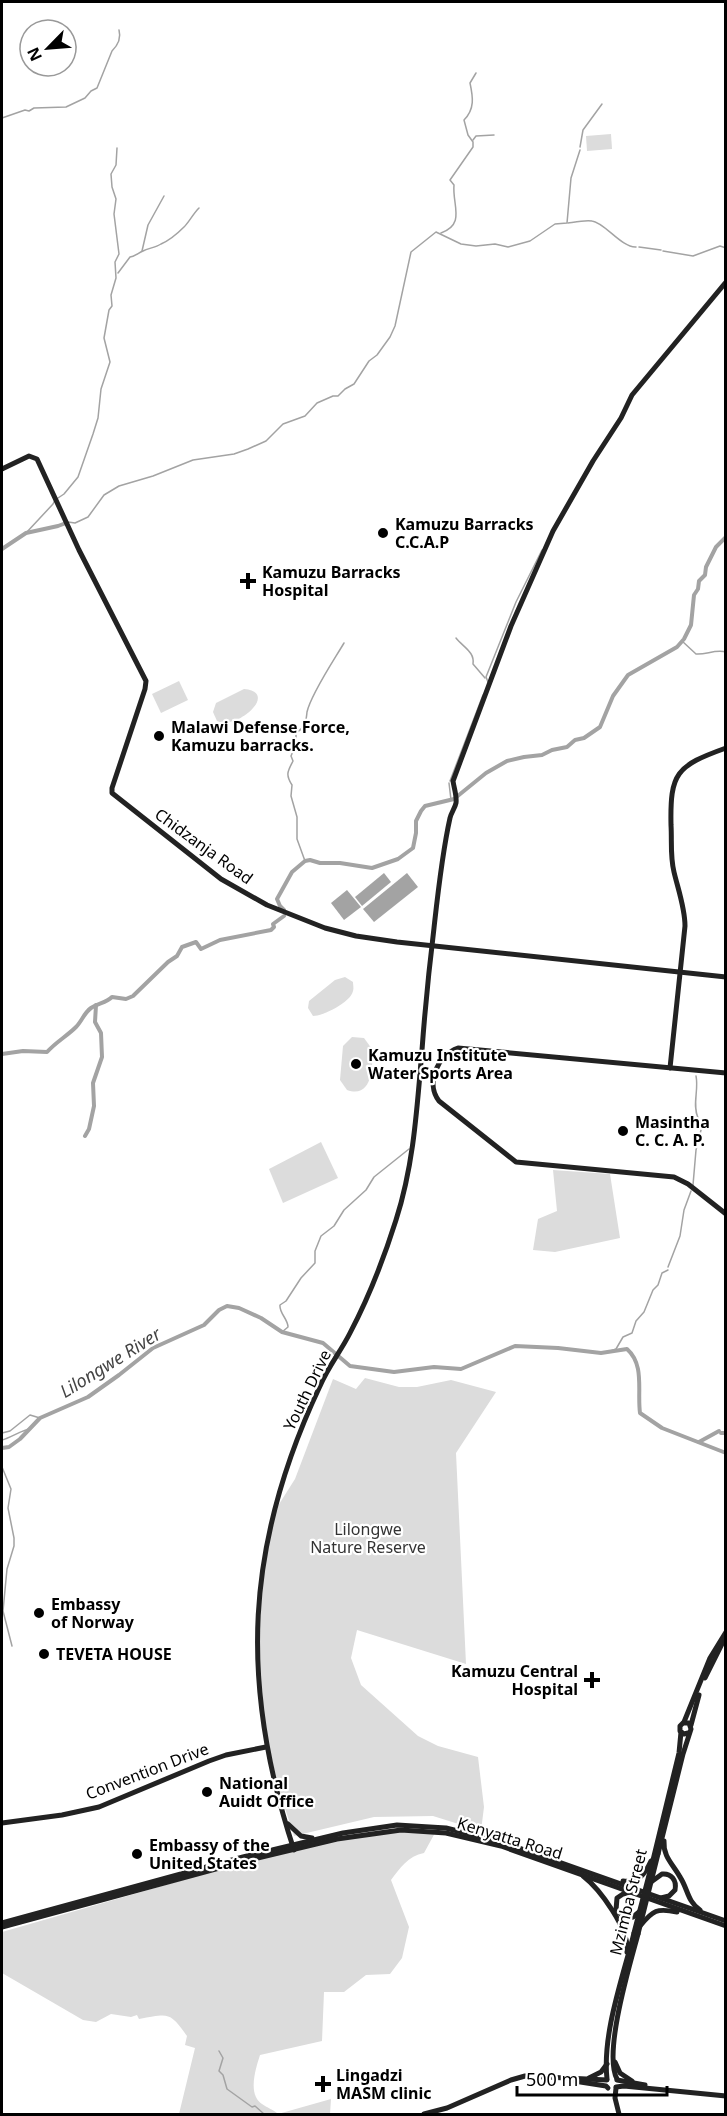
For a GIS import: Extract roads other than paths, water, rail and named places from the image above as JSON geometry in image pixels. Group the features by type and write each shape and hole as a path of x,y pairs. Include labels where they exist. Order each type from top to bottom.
{"street":[{"name":"Youth Drive","path":"293,1847 266,1747 256,1659 265,1551 287,1467 316,1394 343,1346 369,1291 397,1219 412,1153 432,946 449,822 456,798 453,781 511,626 554,531 593,461 621,418 632,395 726,282"},
{"name":"Chidzanja Road","path":"2,469 29,456 37,459 79,550 146,681 112,793 221,879 267,905 325,928 375,939 726,977"},
{"path":"670,1068 685,917 672,864 671,793 676,778 689,765 726,748"},
{"path":"726,1073 458,1048 449,1052 436,1067 434,1074 434,1092 439,1101 516,1162 674,1177 688,1184 726,1214"},
{"path":"421,1075 434,1074"},
{"path":"726,1632 710,1659 684,1722 680,1726 681,1732 688,1734 692,1729 691,1725 704,1680 726,1636"},
{"path":"684,1722 691,1725"},
{"name":"Mzimba Street","path":"612,2088 617,2080 610,2060 611,2025 651,1882 679,1753 681,1732"},
{"name":"Mzimba Street","path":"618,2115 612,2088 606,2084 610,2060 639,1912 665,1825 688,1734"},
{"name":"Convention Drive","path":"2,1823 62,1815 99,1807 209,1761 266,1747"},
{"path":"282,1811 290,1827 301,1836 326,1837"},
{"path":"665,1825 664,1847 667,1857 682,1879 698,1913"},
{"name":"Kenyatta Road","path":"2,1925 326,1837 378,1826 429,1828 506,1843 726,1921"},
{"name":"Kenyatta Road","path":"2,1925 268,1851 372,1832 429,1828"},
{"name":"Kenyatta Road","path":"446,1831 501,1846 630,1892 698,1913 726,1926"},
{"path":"268,1851 286,1842 289,1835"},
{"path":"613,1880 629,1882 638,1879 655,1856"},
{"path":"579,1873 600,1893 626,1938 628,1947 625,1971"},
{"path":"651,1882 658,1875 669,1875 676,1886 669,1896 660,1898"},
{"path":"630,1892 620,1896 615,1906 622,1916 629,1918 639,1912"},
{"path":"640,1926 655,1911 707,1914"},
{"path":"581,2078 597,2075 610,2060 620,2073 634,2083"},
{"path":"424,2115 447,2108 515,2078 533,2076 607,2079 612,2077 652,2087 726,2095"},
{"path":"549,2077 612,2088 624,2086 726,2095"}],"waterway":[{"path":"2,118 34,108 66,107 85,98 97,88 112,51 119,41 119,30"},
{"path":"441,233 449,229 456,219 454,185 450,180 473,147 464,120 472,107 470,83 476,73"},
{"path":"580,147 583,130 602,104"},
{"path":"473,140 476,136 494,135"},
{"path":"58,498 78,477 98,418 101,389 110,362 104,338 109,310 112,306 111,295 116,278 115,262 119,254 114,214 116,199 111,174 116,165 117,148"},
{"path":"68,522 75,523 88,517 104,495 119,486 153,476 193,460 234,454 248,449 266,441 283,424 305,416 317,403 338,396 354,384 369,361 377,355 390,337 395,326 411,252 436,232 461,244 476,246 495,244 508,247 530,241 555,224 567,223 571,178 580,150"},
{"path":"142,251 148,225 164,196"},
{"path":"118,273 130,257 159,245 176,234 199,208"},
{"path":"568,223 597,222 625,243 636,247"},
{"path":"663,251 693,256 720,246 726,248"},
{"path":"639,247 661,250"},
{"path":"26,533 55,500"},
{"path":"2,549 26,533 66,523"},
{"path":"284,910 277,899 292,872 305,861 372,868 398,859 413,848 416,821 425,806 454,799 486,773 507,761 542,755 567,747 575,740 584,738 600,727 613,696 628,675 677,647 684,639 691,625 694,595 699,581 705,575 706,567 716,547 726,537"},
{"path":"488,682 486,677 516,602 542,550"},
{"path":"456,638 470,653 473,664 485,678"},
{"path":"682,641 696,654 726,652"},
{"path":"297,732 304,726 313,696 344,643"},
{"path":"450,781 483,695"},
{"path":"296,735 296,744 291,756 293,761 288,775 292,785 291,796 297,817 297,839 305,861"},
{"path":"449,783 451,800"},
{"path":"2,1054 23,1051 47,1052 76,1027 91,1008 112,997 126,999 133,996 177,956 182,947 196,942 201,949 220,940 271,930 274,927 273,924 284,916"},
{"path":"85,1136 89,1129 94,1106 93,1083 102,1057 101,1033 95,1022 96,1005"},
{"path":"696,1076 698,1118"},
{"path":"693,1185 696,1150 701,1130 698,1119"},
{"path":"282,1332 288,1327 280,1305 286,1301 301,1278 315,1263 315,1251 321,1236 334,1226 344,1210 366,1190 374,1177 409,1149"},
{"path":"668,1267 680,1236 684,1210 691,1191"},
{"path":"608,1352 616,1349 623,1337 632,1333 662,1273 668,1270"},
{"name":"Lilongwe River","path":"2,1448 9,1447 20,1439 40,1418 88,1397 153,1348 204,1325 219,1310 227,1306 239,1308 261,1318 282,1332 323,1343 350,1366 394,1372 434,1367 461,1369 515,1346 601,1353 627,1349 633,1355 638,1370 640,1413 662,1428 726,1453"},
{"path":"2,1433 10,1431 30,1415 40,1418"},
{"path":"2,1440 30,1429"},
{"path":"699,1442 719,1431"},
{"path":"721,1433 726,1433"},
{"path":"2,1467 11,1489 8,1508 14,1538 7,1569 3,1611 12,1646"},
{"path":"219,2051 223,2058 219,2071 223,2075 227,2089 264,2114"}],"place":[{"name":"Kamuzu Barracks C.C.A.P","path":"383,533"},
{"name":"Kamuzu Barracks Hospital","path":"248,581"},
{"name":"Malawi Defense Force, Kamuzu barracks.","path":"159,736"},
{"name":"Kamuzu Institute Water Sports Area","path":"356,1064"},
{"name":"Masintha C. C. A. P.","path":"623,1131"},
{"name":"Embassy of Norway","path":"39,1613"},
{"name":"TEVETA HOUSE","path":"44,1654"},
{"name":"Kamuzu Central Hospital","path":"592,1680"},
{"name":"National Auidt Office","path":"207,1792"},
{"name":"Embassy of the United States","path":"137,1854"},
{"name":"Lingadzi MASM clinic","path":"323,2084"}],"park label":[{"name":"Lilongwe Nature Reserve","path":"368,1538"}]}
